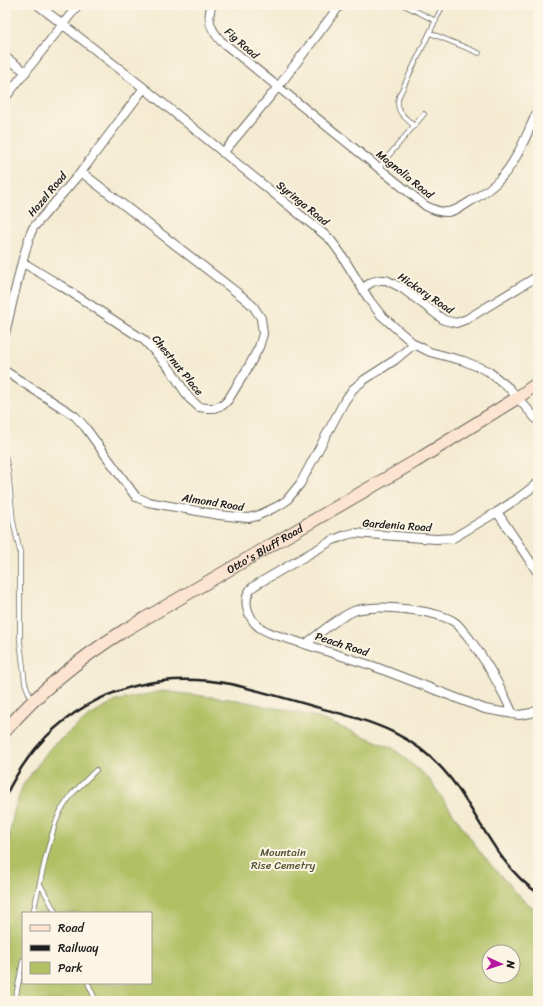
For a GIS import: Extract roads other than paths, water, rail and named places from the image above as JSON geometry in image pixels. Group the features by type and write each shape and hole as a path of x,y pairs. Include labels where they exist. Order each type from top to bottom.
{"main road":[{"name":"Otto's Bluff Road","path":"5,731 32,701 94,650 106,642 416,461 517,398 538,383"}],"street":[{"name":"Syringa Road","path":"38,5 144,88 330,239 342,254 370,301 381,315 414,344 430,352 469,363 488,371 509,388 538,422"},
{"path":"5,98 78,5"},
{"name":"Fig Road","path":"212,5 209,19 214,33 278,87"},
{"path":"223,153 278,87 340,5"},
{"path":"5,56 26,72"},
{"name":"Magnolia Road","path":"278,87 426,206 440,212 452,211 471,201 499,181 507,171 516,155 538,110"},
{"name":"Hazel Road","path":"5,333 22,262 33,228 81,172 144,88"},
{"name":"Chestnut Place","path":"22,262 144,340 166,364 194,404 199,407 214,408 223,405 234,391 259,347 263,334 263,326 258,313 244,298 81,172"},
{"name":"Hickory Road","path":"363,288 372,282 380,280 393,283 444,320 456,323 467,319 538,276"},
{"name":"Almond Road","path":"5,371 75,416 131,490 141,500 219,515 248,518 265,512 286,501 300,484 344,402 353,389 395,360 414,344"},
{"name":"Gardenia Road","path":"306,644 273,634 259,627 253,621 249,615 247,602 247,597 252,587 333,540 346,535 366,533 436,539 453,538 497,512 538,483"},
{"path":"497,512 538,573"},
{"name":"Peach Road","path":"306,644 333,623 354,611 364,608 415,610 438,614 457,623 477,649 503,693 513,714"},
{"name":"Peach Road","path":"306,644 393,673 473,705 513,714 525,714 538,710"}],"lane":[{"path":"404,5 436,21"},
{"path":"414,126 399,112 397,102 443,5"},
{"path":"430,33 479,54"},
{"path":"379,167 424,114"},
{"path":"5,456 8,469 13,521 20,552 20,641 25,683 32,701"},
{"path":"33,912 46,856 55,824 61,810 72,794 96,770"},
{"path":"40,884 55,912"},
{"path":"15,1001 22,965"},
{"path":"88,984 96,1001"}],"railway":[{"path":"5,797 23,765 45,738 70,717 98,700 128,688 161,681 195,680 231,684 375,724 409,741 425,752 440,766 464,797 492,842 512,870 538,893"}],"park label":[{"name":"Mountain Rise Cemetry","path":"283,858"}]}
